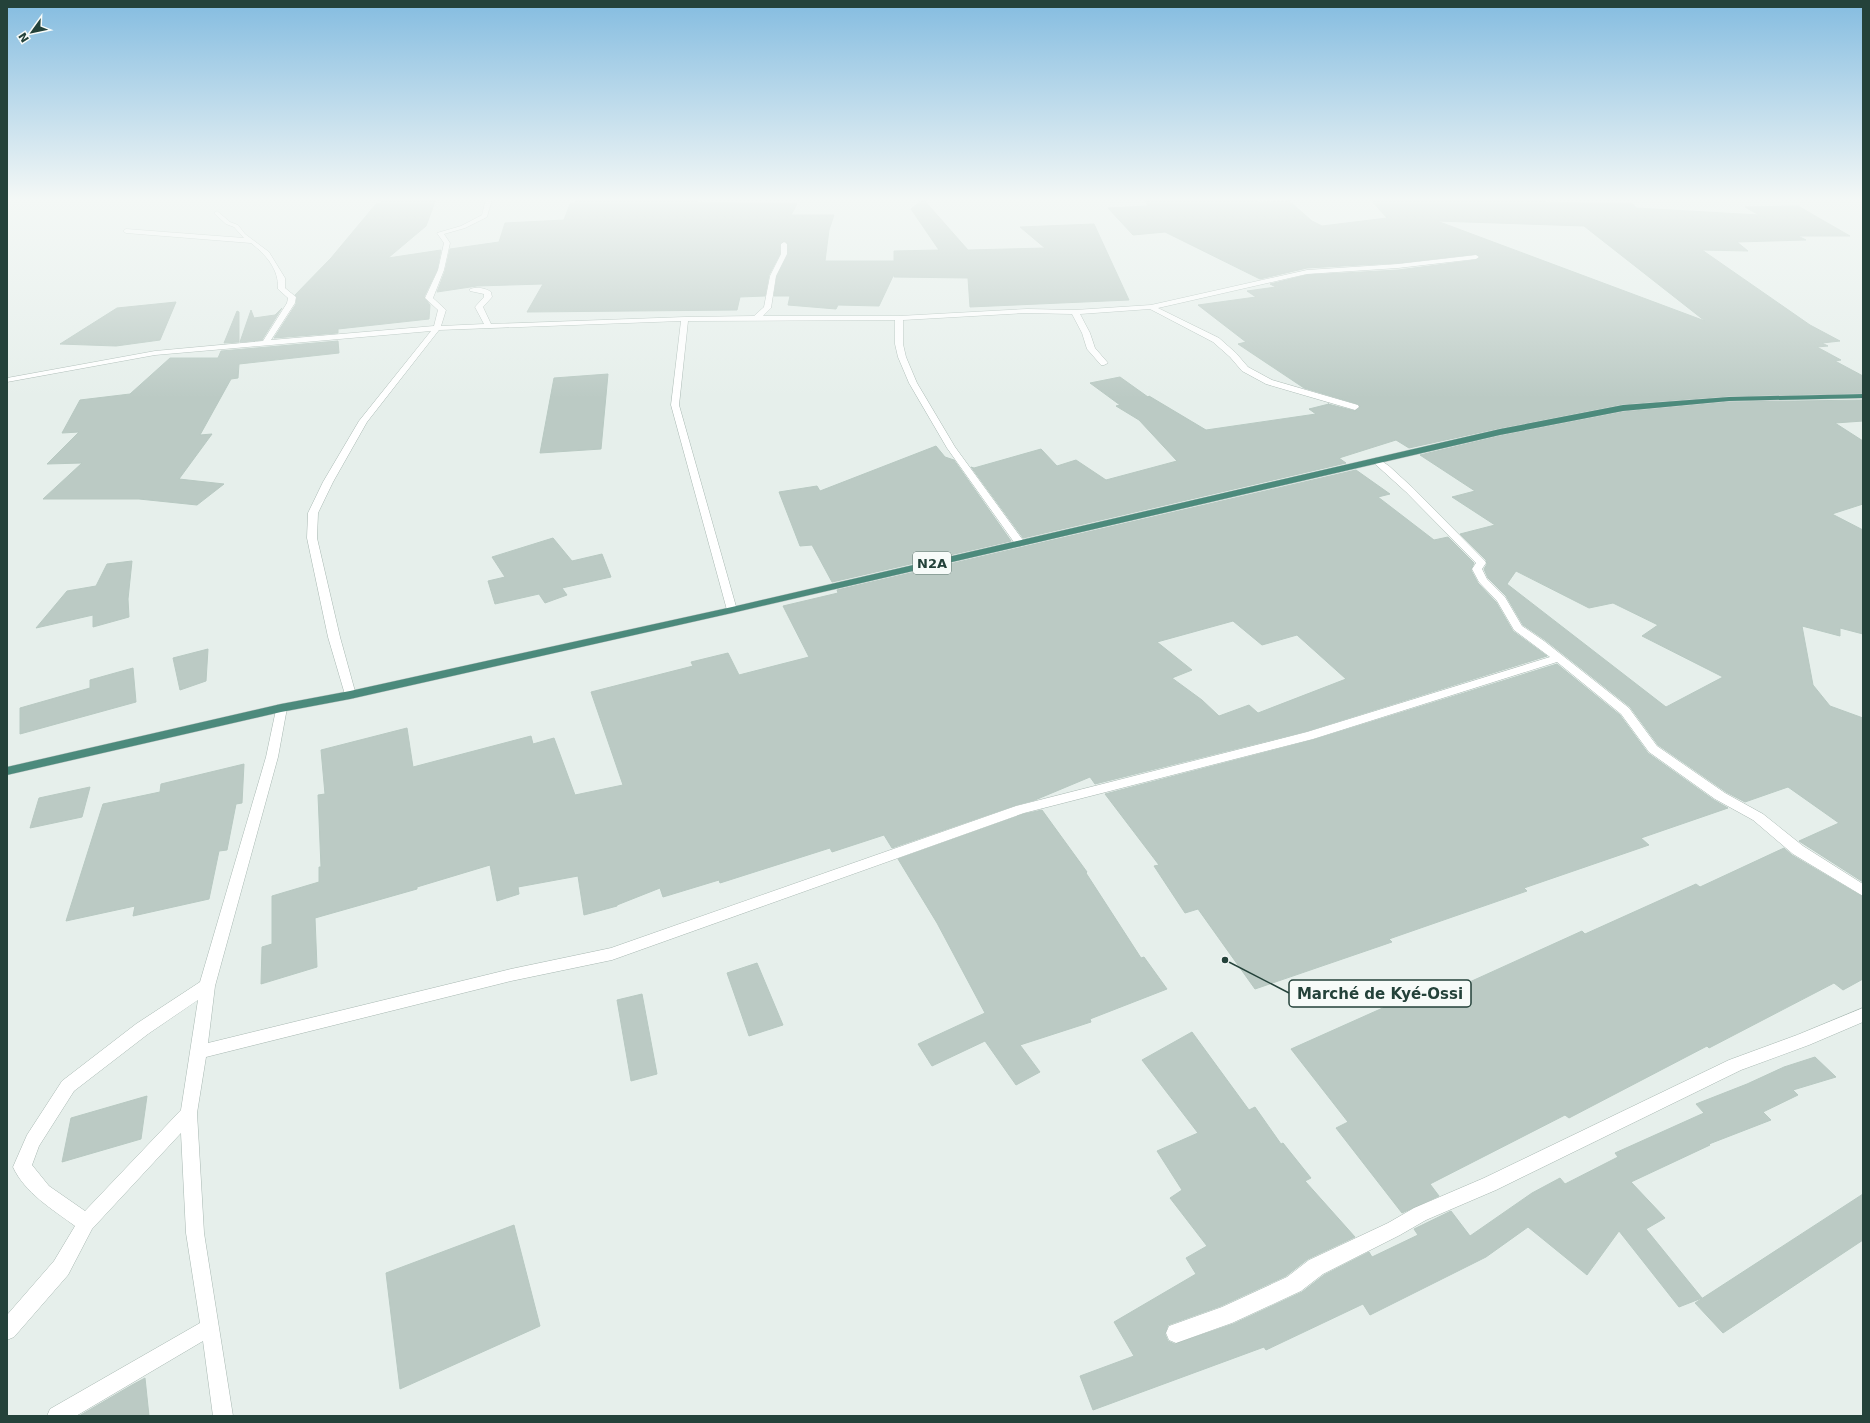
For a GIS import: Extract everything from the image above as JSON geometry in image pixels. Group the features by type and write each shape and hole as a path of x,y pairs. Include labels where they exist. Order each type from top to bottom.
{"highway":[{"name":"N2A","path":"7,771 281,708 350,695 732,610 1500,432 1623,408 1729,399 1863,396"}],"street":[{"path":"266,343 291,303 292,297 282,289 282,278 274,265"},
{"path":"350,695 334,637 314,544 314,513 328,482 362,421 437,328 442,310 429,298 442,265"},
{"path":"757,318 767,308 773,276 777,271 778,265"},
{"path":"7,380 155,353 437,328 685,319 899,318 1027,311 1075,312 1151,307 1307,272 1403,265"},
{"path":"472,290 488,292 488,296 479,307 488,326"},
{"path":"1151,307 1216,340 1233,355 1245,369 1269,382 1355,407"},
{"path":"1075,312 1086,333 1091,349 1104,363"},
{"path":"899,318 899,344 902,357 913,383 951,448 1020,543"},
{"path":"685,319 675,405 732,610"},
{"path":"1377,461 1396,475 1481,563 1477,568 1482,580 1502,599 1518,628 1540,643 1625,712 1653,749 1720,796 1758,817 1798,850 1863,891"},
{"path":"199,1052 511,974 612,954 1021,809 1309,736 1557,658"},
{"path":"223,1416 195,1233 188,1113 199,1052 208,986 272,757 281,708"},
{"path":"86,1223 43,1192 22,1167 33,1141 68,1086 142,1029 208,986"},
{"path":"1176,1333 1225,1316 1294,1284 1316,1267 1394,1229 1420,1214 1490,1184 1735,1065 1803,1040 1863,1014"},
{"path":"7,1330 61,1268 86,1223 188,1113"},
{"path":"57,1416 195,1335 210,1328"}],"building":[{"path":"324,265 438,265 424,297 430,305 429,319 338,329 338,333 274,338 296,304 297,297 295,295"},
{"path":"446,265 774,265 769,275 765,296 740,297 737,310 527,312 543,284 477,286 437,292"},
{"path":"782,265 1113,265 1129,300 970,307 968,278 894,277 894,274 879,306 838,305 836,309 788,305 790,296 774,296 777,276"},
{"path":"1233,265 1354,265 1307,268 1260,279"},
{"path":"1434,265 1556,265 1705,321 1634,265 1724,265 1810,325 1840,341 1822,343 1828,346 1817,347 1841,360 1835,361 1863,376 1863,393 1729,396 1623,404 1500,428 1409,448 1396,440 1339,458 1346,463 1023,538 971,467 974,468 1041,449 1057,466 1076,460 1106,480 1177,461 1139,420 1116,406 1120,405 1090,383 1120,377 1148,397 1149,396 1206,430 1316,414 1309,409 1328,404 1355,411 1360,407 1358,404 1304,388 1238,344 1246,342 1198,305 1256,297 1247,291 1276,287 1270,284 1307,275 1398,270"},
{"path":"176,302 160,340 116,346 60,344 117,308"},
{"path":"282,308 262,340 240,342 251,310 254,318 275,315"},
{"path":"237,311 239,312 239,342 224,343"},
{"path":"338,341 339,353 239,364 238,378 231,379 200,435 212,434 179,479 224,484 197,505 139,499 43,499 82,463 47,464 79,432 62,433 80,400 130,394 170,358 218,358 221,351"},
{"path":"608,374 601,449 540,453 554,378"},
{"path":"1863,400 1863,421 1835,423 1863,441 1863,504 1832,514 1863,530 1863,634 1840,628 1840,636 1802,626 1813,685 1830,706 1863,718 1863,882 1799,841 1839,823 1788,787 1745,802 1726,792 1658,745 1630,707 1545,640 1523,625 1506,596 1488,578 1484,569 1487,564 1486,560 1460,534 1495,525 1452,497 1475,491 1420,455 1500,436 1623,412 1729,402","holes":["1516,571 1589,608 1613,603 1658,625 1642,636 1723,677 1666,707 1507,584"]},
{"path":"936,446 945,457 954,460 1011,541 832,582 812,545 800,546 779,492 817,486 820,491"},
{"path":"1356,470 1390,494 1378,497 1434,540 1448,537 1474,563 1471,570 1478,583 1496,602 1513,631 1547,656 1307,731 1095,784 1090,777 1035,800 1016,805 892,848 884,835 832,852 830,848 720,883 719,880 663,897 660,888 617,906 584,915 578,876 518,887 519,894 497,901 490,865 417,887 417,889 315,918 317,967 261,984 262,947 272,944 272,896 319,882 319,867 321,867 318,795 325,794 321,750 407,728 413,767 531,736 533,744 554,738 575,795 623,785 591,692 693,666 691,662 728,653 739,675 809,657 783,606 838,593 837,590","holes":["1233,621 1262,645 1297,635 1346,679 1258,713 1249,705 1219,716 1202,700 1172,678 1192,670 1157,642"]},
{"path":"553,538 572,561 602,554 611,577 562,588 567,595 545,603 539,594 495,604 488,581 505,577 492,557"},
{"path":"132,561 128,599 129,617 93,627 93,615 36,628 67,591 96,586 107,564"},
{"path":"208,649 206,681 180,690 173,658"},
{"path":"1557,664 1620,715 1648,753 1714,800 1728,808 1641,838 1649,845 1524,888 1527,891 1389,939 1392,942 1255,989 1198,909 1185,913 1154,866 1159,865 1105,794 1313,740"},
{"path":"133,668 136,702 20,734 20,708 90,688 90,680"},
{"path":"244,764 242,803 236,804 227,850 219,851 209,899 133,916 135,906 66,921 103,804 160,792 161,784"},
{"path":"90,787 82,817 30,828 39,798"},
{"path":"1042,810 1087,872 1086,873 1141,958 1144,957 1167,989 1090,1019 1091,1022 1020,1045 1040,1072 1016,1085 985,1041 932,1066 918,1044 985,1013 937,923 898,859 1024,814"},
{"path":"1784,848 1792,855 1863,897 1863,979 1843,990 1834,983 1709,1048 1707,1046 1569,1118 1565,1115 1430,1184 1439,1196 1402,1213 1336,1128 1348,1122 1291,1049 1432,986 1441,995 1582,931 1585,934 1696,884 1700,887"},
{"path":"757,963 783,1025 749,1036 727,973"},
{"path":"642,994 657,1074 631,1081 617,1000"},
{"path":"1192,1032 1249,1110 1255,1107 1281,1144 1283,1143 1311,1178 1305,1181 1355,1237 1308,1259 1286,1276 1221,1306 1168,1325 1165,1334 1168,1341 1175,1344 1233,1324 1302,1292 1324,1275 1369,1252 1372,1257 1418,1235 1414,1229 1451,1211 1470,1236 1532,1193 1560,1178 1565,1184 1618,1157 1615,1153 1704,1113 1696,1104 1747,1084 1784,1067 1815,1057 1836,1077 1793,1090 1798,1095 1763,1112 1771,1120 1709,1144 1710,1145 1631,1182 1665,1218 1646,1229 1702,1298 1679,1307 1619,1231 1587,1275 1528,1227 1486,1257 1370,1315 1363,1304 1266,1350 1264,1347 1093,1410 1080,1376 1134,1356 1114,1322 1196,1274 1186,1258 1207,1246 1170,1198 1182,1190 1157,1151 1198,1133 1142,1060"},
{"path":"147,1096 141,1139 62,1162 71,1118"},
{"path":"1863,1194 1863,1240 1723,1333 1695,1303"},
{"path":"514,1225 540,1326 400,1389 386,1273"},
{"path":"145,1378 149,1416 79,1416 132,1385"}],"place":[{"name":"Marché de Kyé-Ossi","path":"1225,960"}]}
